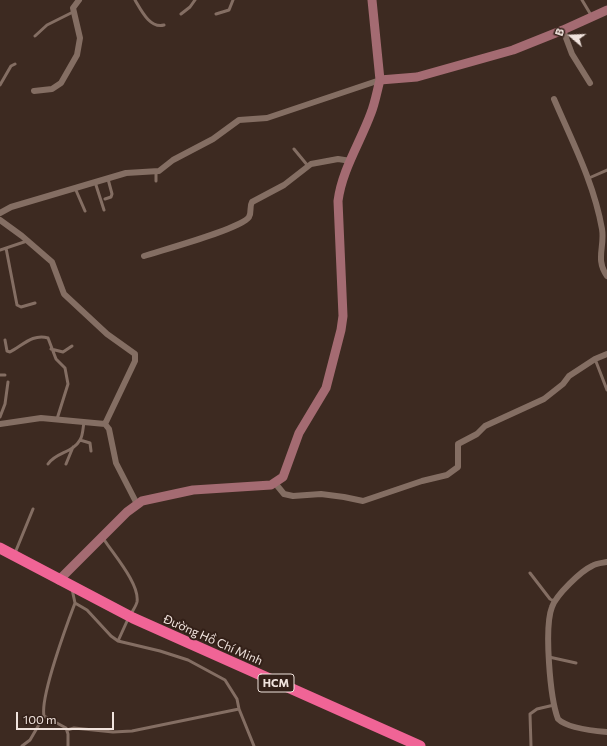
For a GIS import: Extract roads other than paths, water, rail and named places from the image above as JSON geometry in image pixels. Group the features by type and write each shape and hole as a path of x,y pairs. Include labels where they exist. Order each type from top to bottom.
{"highway":[{"name":"Đường Hồ Chí Minh","path":"0,548 129,616 420,746"}],"street":[{"path":"34,91 52,89 61,83 77,55 80,38 73,12 74,5 79,0"},
{"path":"59,580 127,512 137,504 151,498 193,490 266,486 275,483 283,477 299,433 326,388 338,345 343,316 338,201 342,180 371,113 380,80 372,0"},
{"path":"0,213 10,207 126,173 156,172 189,150 213,139 239,120 267,118 380,80 417,77 513,50 607,10"},
{"path":"563,30 572,54 590,83"},
{"path":"554,99 589,178 602,229 599,258 607,276"},
{"path":"144,256 210,236 246,220 250,214 252,202 284,185 308,166 338,159 351,161"},
{"path":"0,220 28,240 52,262 60,287 64,294 107,334 131,349 135,354 135,361 105,424"},
{"path":"275,483 282,493 293,496 321,494 344,496 364,501 422,481 447,475 458,467 458,444 477,434 485,426 544,399 563,384 569,376 595,359 607,354"},
{"path":"0,424 37,418 105,424 109,429 115,460 137,504"},
{"path":"607,562 588,568 560,594 554,601 549,618 549,656 555,705 560,721 591,730 607,732"}],"lane":[{"path":"135,0 152,23 156,26 164,25"},
{"path":"181,14 190,7 195,0"},
{"path":"216,14 229,10 232,6 233,0"},
{"path":"582,0 592,17"},
{"path":"35,36 47,25 73,12"},
{"path":"0,85 11,66 15,64"},
{"path":"294,149 308,166"},
{"path":"589,178 607,170"},
{"path":"156,172 156,181"},
{"path":"105,199 111,197 112,194 108,179"},
{"path":"95,182 104,210"},
{"path":"75,188 85,210"},
{"path":"0,250 28,240"},
{"path":"6,248 17,305 21,307 34,303"},
{"path":"5,340 9,352 27,341 41,337 48,338 56,359 65,368 68,384 57,419"},
{"path":"51,349 63,352 72,346"},
{"path":"595,359 607,390"},
{"path":"0,375 5,376"},
{"path":"0,417 5,404 8,382"},
{"path":"48,464 55,456 73,447 80,440 84,421"},
{"path":"80,440 90,443 92,446 91,451"},
{"path":"66,464 73,447"},
{"path":"14,555 33,509"},
{"path":"102,537 128,574 136,590 137,603 118,641"},
{"path":"530,573 550,599 554,601"},
{"path":"22,746 30,740 44,716 46,690 75,603 72,587"},
{"path":"75,603 92,615 111,636 118,641 167,653 188,660 211,671 225,680 237,699 239,709 254,746"},
{"path":"549,656 576,663"},
{"path":"531,746 530,714 537,709 555,705"},
{"path":"67,730 74,728 113,732 132,731 239,709"},
{"path":"44,716 66,728 68,746"}]}
